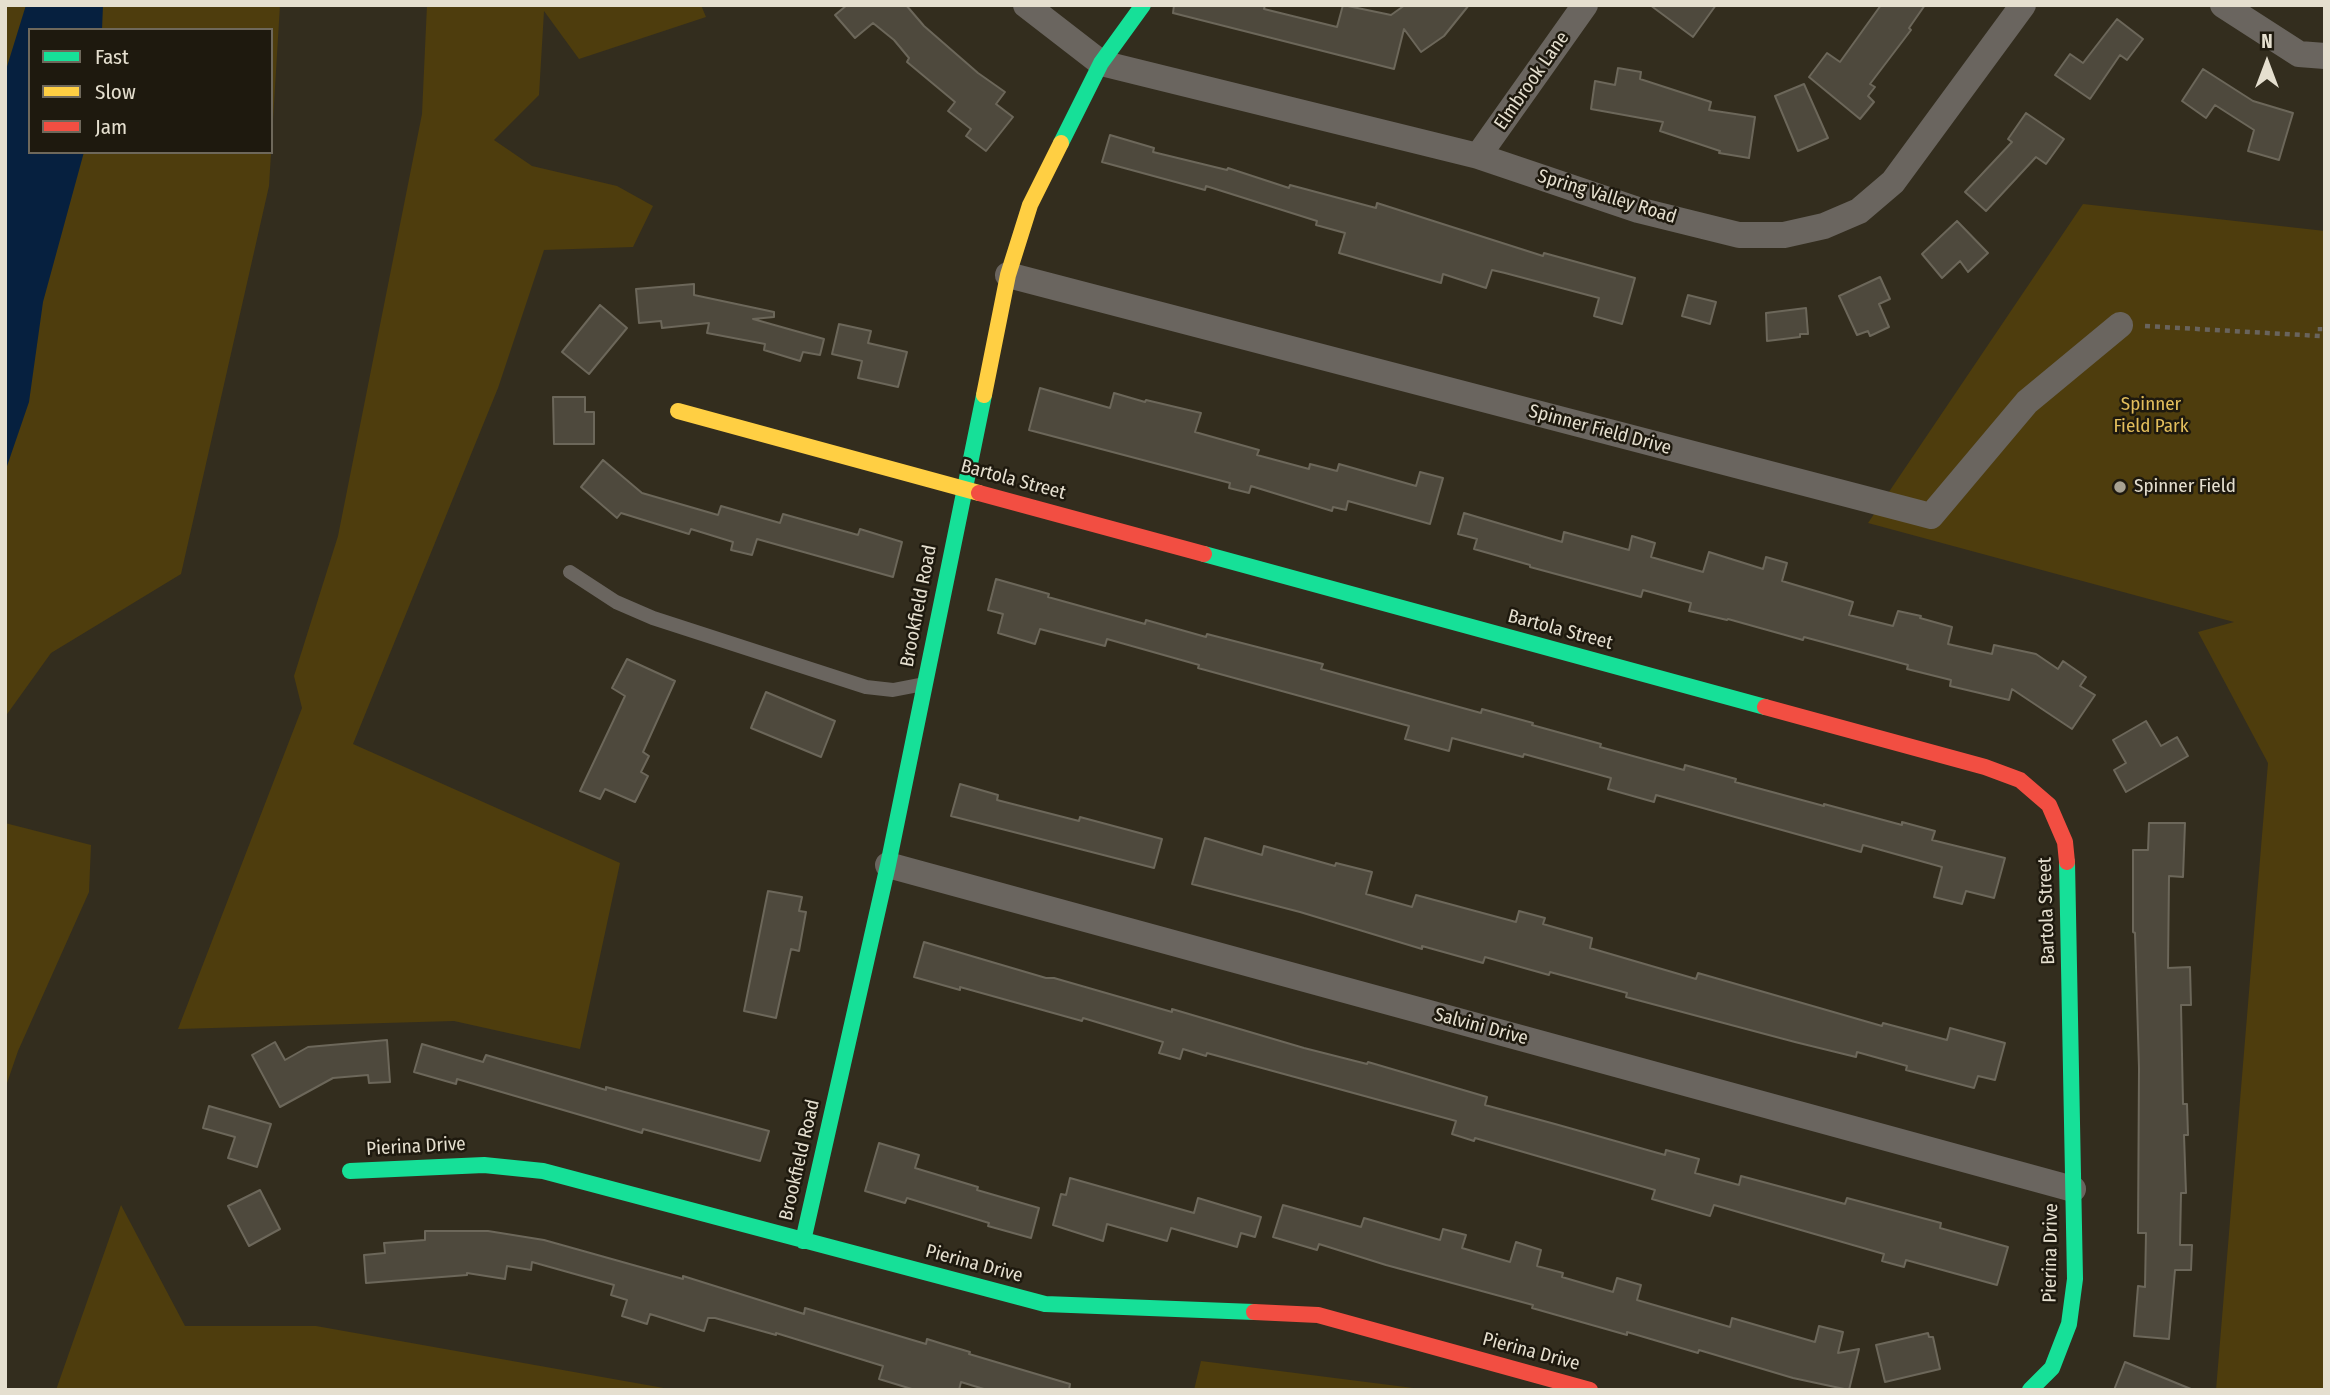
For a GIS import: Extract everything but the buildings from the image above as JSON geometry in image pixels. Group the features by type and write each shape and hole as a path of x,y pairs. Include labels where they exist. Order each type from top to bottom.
{"street":[{"path":"1026,5 1101,63"},
{"name":"Brookfield Road","path":"803,1241 888,865 1008,275 1030,205 1101,63 1143,5"},
{"name":"Elmbrook Lane","path":"1478,156 1585,5"},
{"name":"Spring Valley Road","path":"1101,63 1478,156 1638,210 1739,234 1784,235 1824,226 1859,211 1892,182 2023,5"},
{"path":"2223,5 2299,54 2325,56"},
{"name":"Spinner Field Drive","path":"1008,275 1931,516 2027,402 2120,325"},
{"name":"Bartola Street","path":"678,411 1985,767 2020,780 2049,805 2065,842 2069,880 2073,1189"},
{"name":"Salvini Drive","path":"888,865 2073,1189"},
{"name":"Pierina Drive","path":"350,1171 484,1165 543,1171 1045,1304 1318,1315 1590,1390"},
{"name":"Pierina Drive","path":"2030,1390 2052,1368 2069,1324 2075,1279 2073,1189"}],"lane":[{"path":"570,572 616,602 653,618 866,687 892,690 925,684"}],"path":[{"path":"2120,325 2320,336 2320,327"}],"green space":[{"path":"5,5 280,5 273,120 273,28 28,28 28,154 271,154 269,186 181,574 51,653 5,717"},
{"path":"427,5 701,5 706,17 579,59 544,11 539,95 494,140 532,166 617,186 653,206 633,247 544,250 498,388 353,744 620,863 580,1049 454,1021 178,1029 302,708 294,676 338,536 422,114"},
{"name":"Spinner Field Park","path":"2083,204 2325,231 2325,1390 2216,1390 2268,763 2198,632 2234,622 1868,523"},
{"path":"5,823 91,845 89,892 18,1051 5,1089"},
{"path":"121,1205 185,1326 316,1326 675,1390 56,1390"},
{"path":"1201,1361 1429,1390 1194,1390"}],"water":[{"path":"26,5 103,5 102,28 28,28 28,154 83,154 43,302 29,402 5,472 5,73"}],"traffic: fast":[{"path":"1061,143 1101,63 1143,5"},
{"path":"803,1241 888,865 984,395"},
{"path":"1204,554 1765,707"},
{"path":"2030,1390 2052,1368 2069,1324 2075,1279 2067,862"},
{"path":"350,1171 484,1165 543,1171 1045,1304 1254,1312"}],"traffic: slow":[{"path":"984,395 1008,275 1030,205 1061,143"},
{"path":"678,411 979,493"}],"traffic: jam":[{"path":"979,493 1204,554"},
{"path":"1765,707 1985,767 2020,780 2049,805 2065,842 2067,862"},
{"path":"1254,1312 1318,1315 1590,1390"}],"place":[{"name":"Spinner Field","path":"2120,487"}]}
